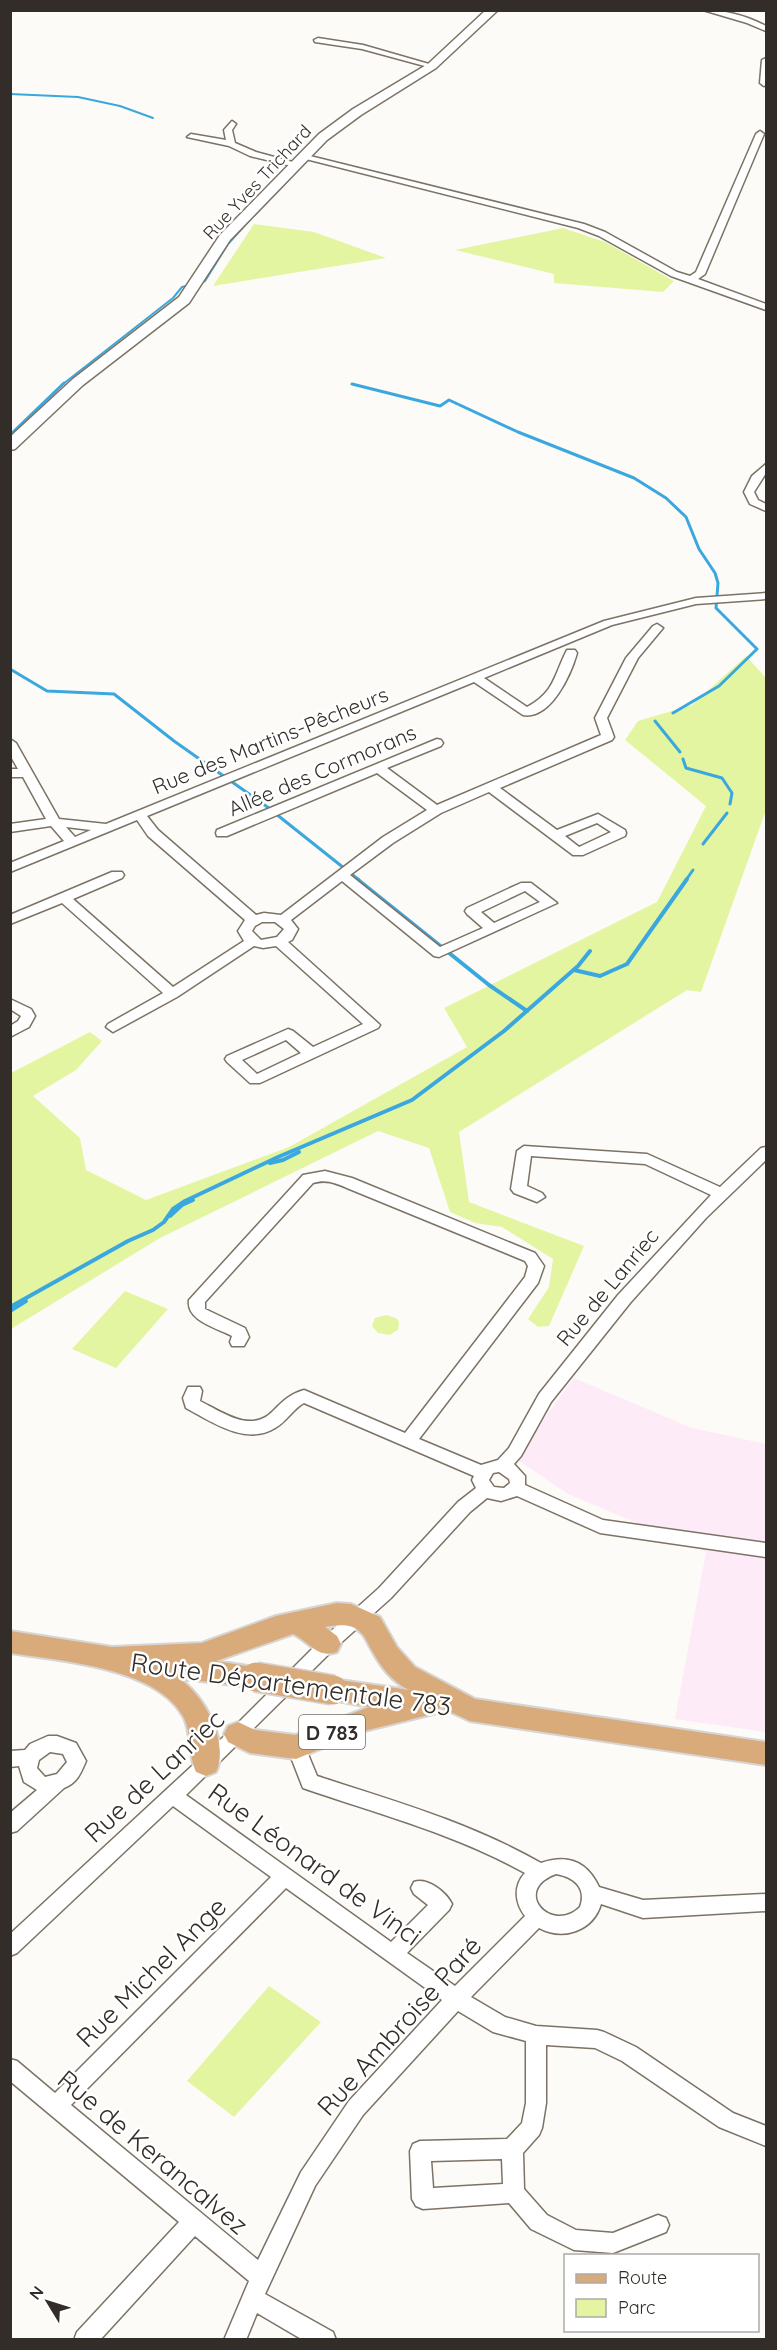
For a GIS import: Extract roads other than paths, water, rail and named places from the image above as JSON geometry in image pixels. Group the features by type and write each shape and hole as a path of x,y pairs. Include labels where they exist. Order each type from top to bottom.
{"main road":[{"name":"Rue Yves Trichard","path":"10,446 78,382 184,300 225,238 298,160 338,125 432,66 493,10"},
{"name":"D 783","path":"10,1642 112,1658 202,1654 276,1627 337,1614 358,1617"},
{"path":"358,1617 371,1625 388,1655 405,1675 470,1710"},
{"path":"294,1623 308,1629 328,1644"},
{"path":"112,1658 162,1680 188,1705 197,1717 206,1764"},
{"name":"Route Départementale 783","path":"112,1658 256,1677 470,1710"},
{"name":"D 783","path":"238,1734 250,1742 296,1747 357,1722 386,1713 427,1705"},
{"name":"D 783","path":"470,1710 766,1754"}],"street":[{"path":"707,10 750,21 766,29"},
{"path":"318,40 363,47 432,66"},
{"path":"764,83 766,60"},
{"path":"231,144 228,130 232,124"},
{"path":"691,280 700,274 760,134"},
{"path":"191,137 231,144 253,154 298,160 580,226 602,234 674,274 766,307"},
{"path":"766,467 756,478 749,492 754,501 766,508"},
{"name":"Rue des Martins-Pêcheurs","path":"10,868 608,623 696,601 766,596"},
{"path":"283,920 388,840 436,810 608,737 601,718 631,660 646,637 657,628"},
{"path":"475,677 527,712 543,705 555,692 567,668 571,653"},
{"path":"10,743 54,822 73,843"},
{"name":"Allée des Cormorans","path":"222,833 437,743"},
{"path":"377,767 436,810"},
{"path":"10,773 26,773"},
{"path":"491,787 555,836"},
{"path":"140,815 153,833 254,920"},
{"path":"10,828 54,822 108,828"},
{"path":"40,825 50,835 57,850"},
{"path":"10,920 117,875"},
{"path":"342,875 439,953 550,903 526,886 472,911 492,929"},
{"path":"64,898 172,994"},
{"path":"272,917 283,920 291,929 287,938 279,942 270,944 253,941 245,931 254,920 272,917"},
{"path":"113,1027 172,994 253,941"},
{"path":"279,942 373,1025 312,1054 255,1080 232,1059 288,1034 312,1054"},
{"path":"10,1003 26,1012 28,1016 24,1024 10,1033"},
{"path":"537,1197 519,1189 524,1151 647,1159 722,1194"},
{"name":"Rue de Lanriec","path":"502,1467 515,1452 546,1398 584,1353 624,1299 722,1194 766,1152"},
{"path":"238,1342 241,1337 239,1332 199,1313 196,1307 197,1300 308,1179 327,1174 530,1257 536,1266 532,1279 408,1441"},
{"path":"194,1391 190,1398 192,1404 238,1426 254,1429 271,1424 288,1404 304,1396 408,1441 484,1482 500,1495 516,1488 518,1483 515,1474 502,1467 488,1468 484,1482"},
{"name":"Rue de Lanriec","path":"10,1947 238,1734 328,1644 385,1593 484,1482"},
{"path":"516,1488 600,1526 766,1550"},
{"path":"48,1744 62,1745 72,1751 77,1761 74,1772 66,1781 44,1785 34,1780 27,1769 30,1757 37,1749 48,1744"},
{"path":"296,1747 310,1782 433,1822 500,1849 538,1871"},
{"path":"10,1758 30,1757"},
{"path":"10,1825 57,1784"},
{"name":"Rue Léonard de Vinci","path":"171,1796 286,1875 456,1999 500,2025 536,2035 597,2039 629,2054 726,2120 766,2136"},
{"path":"556,1866 573,1869 585,1879 592,1893 591,1907 585,1916 576,1923 556,1926 536,1918 527,1905 525,1894 530,1878 538,1871 556,1866"},
{"name":"Rue Michel Ange","path":"55,2107 286,1875"},
{"path":"392,1954 442,1904 421,1888"},
{"path":"592,1893 643,1908 766,1902"},
{"name":"Rue Ambroise Paré","path":"235,2340 261,2277 308,2179 356,2108 456,1999 536,1918"},
{"path":"514,2193 423,2199 420,2151 512,2149 532,2128 536,2103 536,2035"},
{"name":"Rue de Kerancalvez","path":"10,2068 261,2277"},
{"path":"512,2149 514,2193 539,2222 574,2240 613,2243 658,2225"},
{"path":"85,2340 194,2221"},
{"path":"253,2299 325,2340"}],"waterway":[{"path":"10,94 78,97 120,106 153,118"},
{"path":"200,283 205,281 228,244 259,210"},
{"path":"63,384 173,298 182,287 190,285"},
{"path":"10,435 64,383"},
{"path":"352,384 440,406 449,400 518,432 634,478 666,498 686,517 699,549 715,573 718,583 716,608 757,649 719,686 673,713"},
{"path":"10,669 47,691 114,694 174,741 266,806 359,880"},
{"path":"655,721 680,752"},
{"path":"683,759 686,768 722,778 732,793 730,804"},
{"path":"703,844 727,813"},
{"path":"686,880 693,870"},
{"path":"357,879 489,985 527,1011"},
{"path":"574,970 600,976 627,964 687,879"},
{"path":"527,1011 578,966 590,951"},
{"path":"10,1307 128,1241 153,1230 164,1222 173,1209 185,1201 278,1157 412,1100 504,1031 527,1011"},
{"path":"270,1163 283,1160 299,1152"},
{"path":"170,1216 182,1205 193,1200"},
{"path":"10,1311 26,1301"}]}
